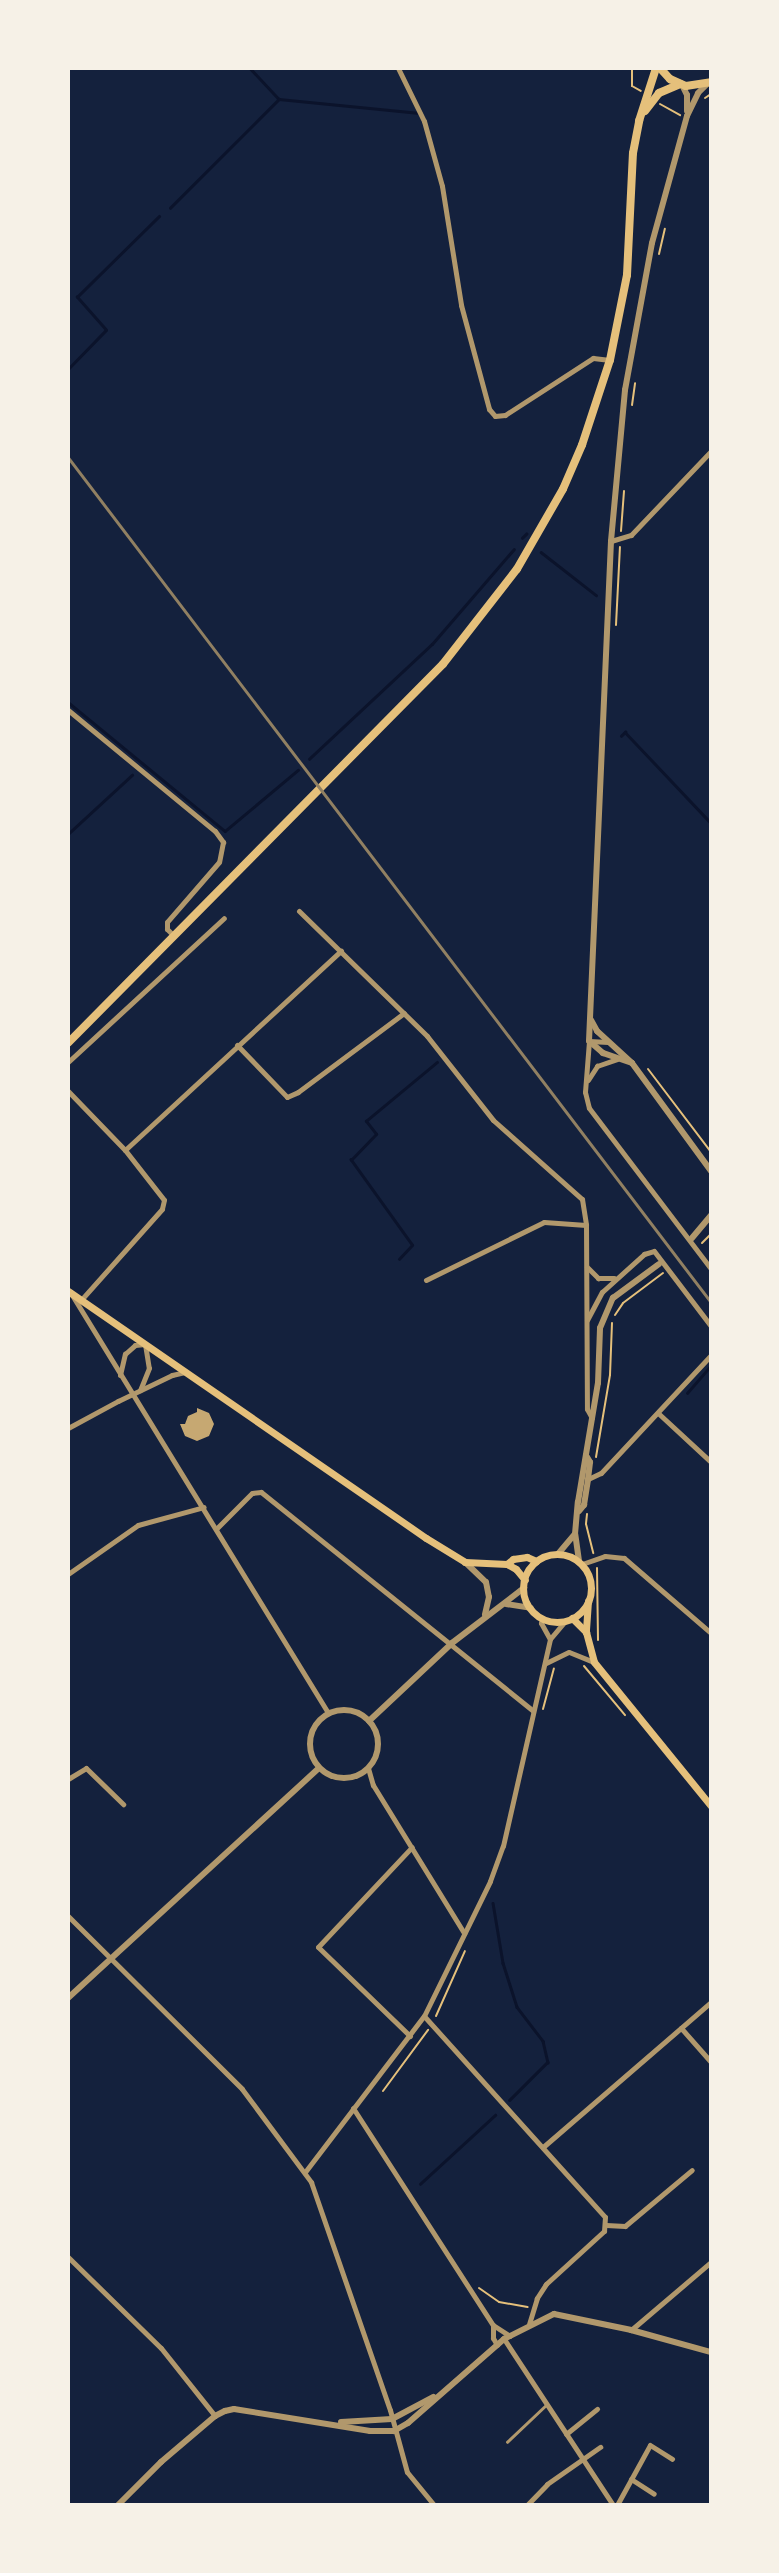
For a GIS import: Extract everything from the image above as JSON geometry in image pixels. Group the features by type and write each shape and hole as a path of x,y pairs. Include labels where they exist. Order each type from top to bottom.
{"main road":[{"path":"68,1043 443,664 495,600 540,532 582,445 610,360 627,275 634,191 633,153 639,121 658,68 681,85 697,87 709,83"},
{"path":"639,121 659,93 681,85"},
{"path":"69,1292 465,1562 506,1564 516,1569 531,1608 542,1618 568,1619 586,1632"},
{"path":"506,1564 513,1559 527,1557 536,1561 558,1554 580,1563 590,1578 586,1632 594,1662 711,1806"},
{"path":"524,1584 536,1561"},
{"path":"568,1619 588,1601"}],"street":[{"path":"398,68 424,121 442,186 461,305 489,409 495,416 505,415 593,358 610,360"},
{"path":"709,83 698,93 687,116 652,243 620,428 611,541 586,1083 589,1108 711,1269"},
{"path":"681,85 687,95 687,116"},
{"path":"611,541 631,535 711,451"},
{"path":"68,710 215,831 224,849 219,862 167,922 167,929 174,936"},
{"path":"299,911 427,1036 493,1120 582,1199 586,1225 587,1409 593,1420"},
{"path":"68,1062 224,918"},
{"path":"125,1150 341,950"},
{"path":"237,1045 287,1097 298,1092 404,1013"},
{"path":"590,1018 608,1042 632,1063 711,1171"},
{"path":"589,1041 608,1042"},
{"path":"589,1041 603,1053 632,1063"},
{"path":"586,1083 597,1066 618,1059"},
{"path":"68,1091 125,1150 161,1195 164,1206 81,1300"},
{"path":"688,1237 711,1215"},
{"path":"426,1280 544,1222 586,1225"},
{"path":"587,1320 596,1300 617,1277 649,1251 657,1253 711,1326"},
{"path":"586,1264 598,1278 617,1277"},
{"path":"659,1264 607,1306 600,1328 600,1367 580,1486 575,1534 580,1563 611,1555 624,1558 711,1633"},
{"path":"69,1292 120,1375 136,1392 328,1713"},
{"path":"120,1375 125,1354 135,1345 145,1344 149,1368 136,1392"},
{"path":"589,1479 601,1473 711,1355"},
{"path":"68,1428 136,1392 172,1375 186,1372"},
{"path":"658,1413 711,1462"},
{"path":"579,1511 584,1505 589,1479 590,1462 587,1457"},
{"path":"217,1528 259,1490 533,1711"},
{"path":"68,1574 138,1525 204,1507"},
{"path":"558,1554 575,1534"},
{"path":"465,1562 486,1583 488,1597 485,1615"},
{"path":"369,1721 452,1643 485,1615 506,1604 524,1584"},
{"path":"506,1604 531,1608"},
{"path":"542,1618 541,1623 550,1639"},
{"path":"305,2172 424,2017 464,1933 503,1846 550,1639 568,1619"},
{"path":"546,1663 569,1652 594,1662"},
{"path":"349,1710 369,1721 376,1733 378,1746 368,1768 344,1778 329,1775 319,1768 311,1754 310,1739 315,1724 328,1713 349,1710"},
{"path":"68,1779 86,1768 123,1804"},
{"path":"68,1998 319,1768"},
{"path":"368,1768 373,1785 464,1933"},
{"path":"410,2036 318,1947 412,1847"},
{"path":"68,1916 242,2090 305,2172 317,2196 392,2419 407,2472 434,2505"},
{"path":"543,2147 711,2002"},
{"path":"424,2017 602,2211 606,2225 604,2231 547,2284 537,2298 529,2324"},
{"path":"681,2028 711,2062"},
{"path":"353,2108 493,2325 507,2337 582,2460 615,2505 650,2445 672,2459"},
{"path":"606,2225 625,2226 692,2170"},
{"path":"68,2258 161,2348 215,2416"},
{"path":"631,2330 711,2262"},
{"path":"118,2505 215,2416 234,2409 328,2422 370,2431 394,2431 408,2423 507,2337 554,2314 631,2330 711,2352"},
{"path":"493,2325 493,2339 497,2345"},
{"path":"328,2422 392,2419 440,2393"},
{"path":"566,2434 597,2409"},
{"path":"527,2505 547,2484 600,2447"},
{"path":"631,2479 654,2494"}],"lane":[{"path":"507,2442 547,2404"}],"path":[{"path":"656,265 666,225"},
{"path":"631,415 636,373"},
{"path":"616,634 625,484"},
{"path":"643,1064 711,1152"},
{"path":"698,1249 711,1234"},
{"path":"595,1462 610,1375 612,1322 624,1303 668,1270"},
{"path":"589,1505 586,1524 596,1560 598,1643"},
{"path":"478,2288 499,2302 530,2307"}],"building":[{"path":"197,1408 209,1413 214,1424 209,1436 197,1441 185,1436 180,1424 185,1424 188,1416 197,1412"}],"waterway":[{"path":"250,68 279,99"},
{"path":"170,208 279,99 419,113"},
{"path":"68,369 106,330 77,297 159,216"},
{"path":"522,538 526,534"},
{"path":"309,759 432,644 514,549"},
{"path":"541,552 596,595"},
{"path":"68,702 225,831 298,770"},
{"path":"621,736 625,732 711,823"},
{"path":"68,834 132,775"},
{"path":"399,1259 412,1245 351,1160 376,1134 366,1121 437,1062"},
{"path":"687,1393 711,1365"},
{"path":"493,1903 503,1963 517,2007 543,2041 548,2062 510,2100"},
{"path":"420,2184 495,2115"}],"railway":[{"path":"68,457 711,1302"}]}
